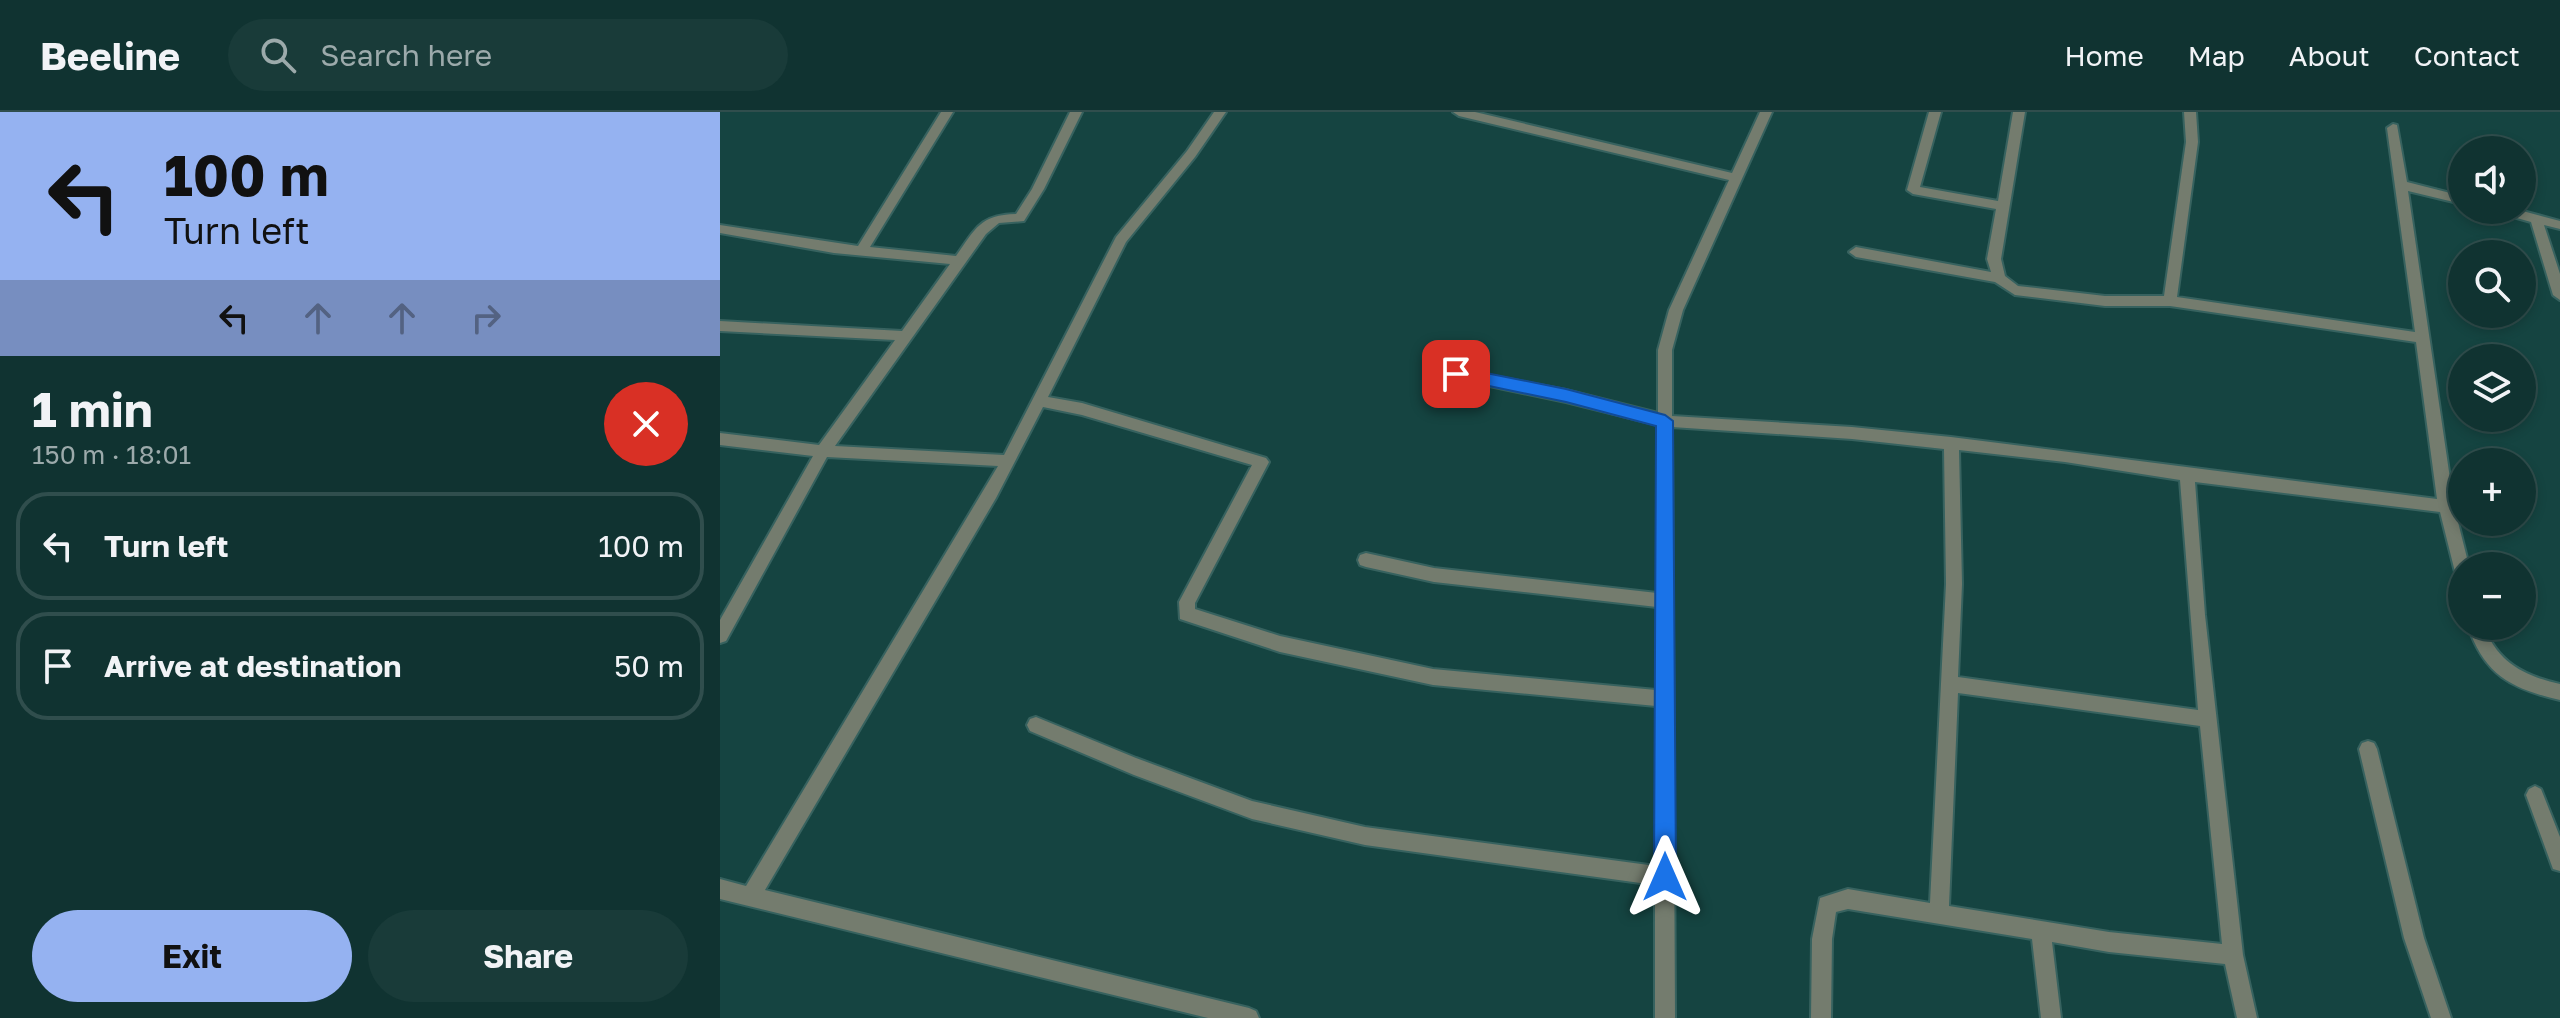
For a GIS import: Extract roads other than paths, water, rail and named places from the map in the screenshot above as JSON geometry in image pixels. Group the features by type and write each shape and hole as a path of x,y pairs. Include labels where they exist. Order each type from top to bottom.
{"street":[{"path":"861,251 947,112"},
{"path":"720,636 823,451 981,231 996,219 1020,218 1076,112"},
{"path":"750,897 916,624 1009,461 1121,240 1191,154 1220,112"},
{"path":"1459,112 1737,178"},
{"path":"1665,1018 1665,350 1676,310 1766,112"},
{"path":"1935,112 1913,190 2004,206"},
{"path":"1999,278 1994,259 2019,112"},
{"path":"2170,301 2192,142 2190,112"},
{"path":"2393,128 2446,506 2457,552"},
{"path":"2402,185 2448,196"},
{"path":"2536,219 2560,225"},
{"path":"2536,219 2560,295"},
{"path":"720,229 861,251 961,261"},
{"path":"1856,252 1999,278 2015,290 2105,301 2170,301 2421,338"},
{"path":"720,326 907,336"},
{"path":"1456,374 1566,396 1665,421 1951,443 2446,506"},
{"path":"1040,401 1082,409 1261,462 1187,602 1186,614 1280,644 1433,677 1664,699"},
{"path":"720,439 823,451 1009,461"},
{"path":"1939,915 1954,584 1951,443"},
{"path":"2187,475 2233,955 2247,1018"},
{"path":"1366,560 1434,575 1664,601"},
{"path":"2480,640 2505,673 2560,692"},
{"path":"1950,684 2208,719"},
{"path":"1036,725 1252,810 1365,836 1665,877"},
{"path":"2368,749 2414,938 2441,1018"},
{"path":"2535,795 2560,862"},
{"path":"720,889 1249,1018"},
{"path":"1821,1018 1822,939 1827,905 1848,899 2109,942 2233,955"},
{"path":"2041,931 2051,1018"}]}
